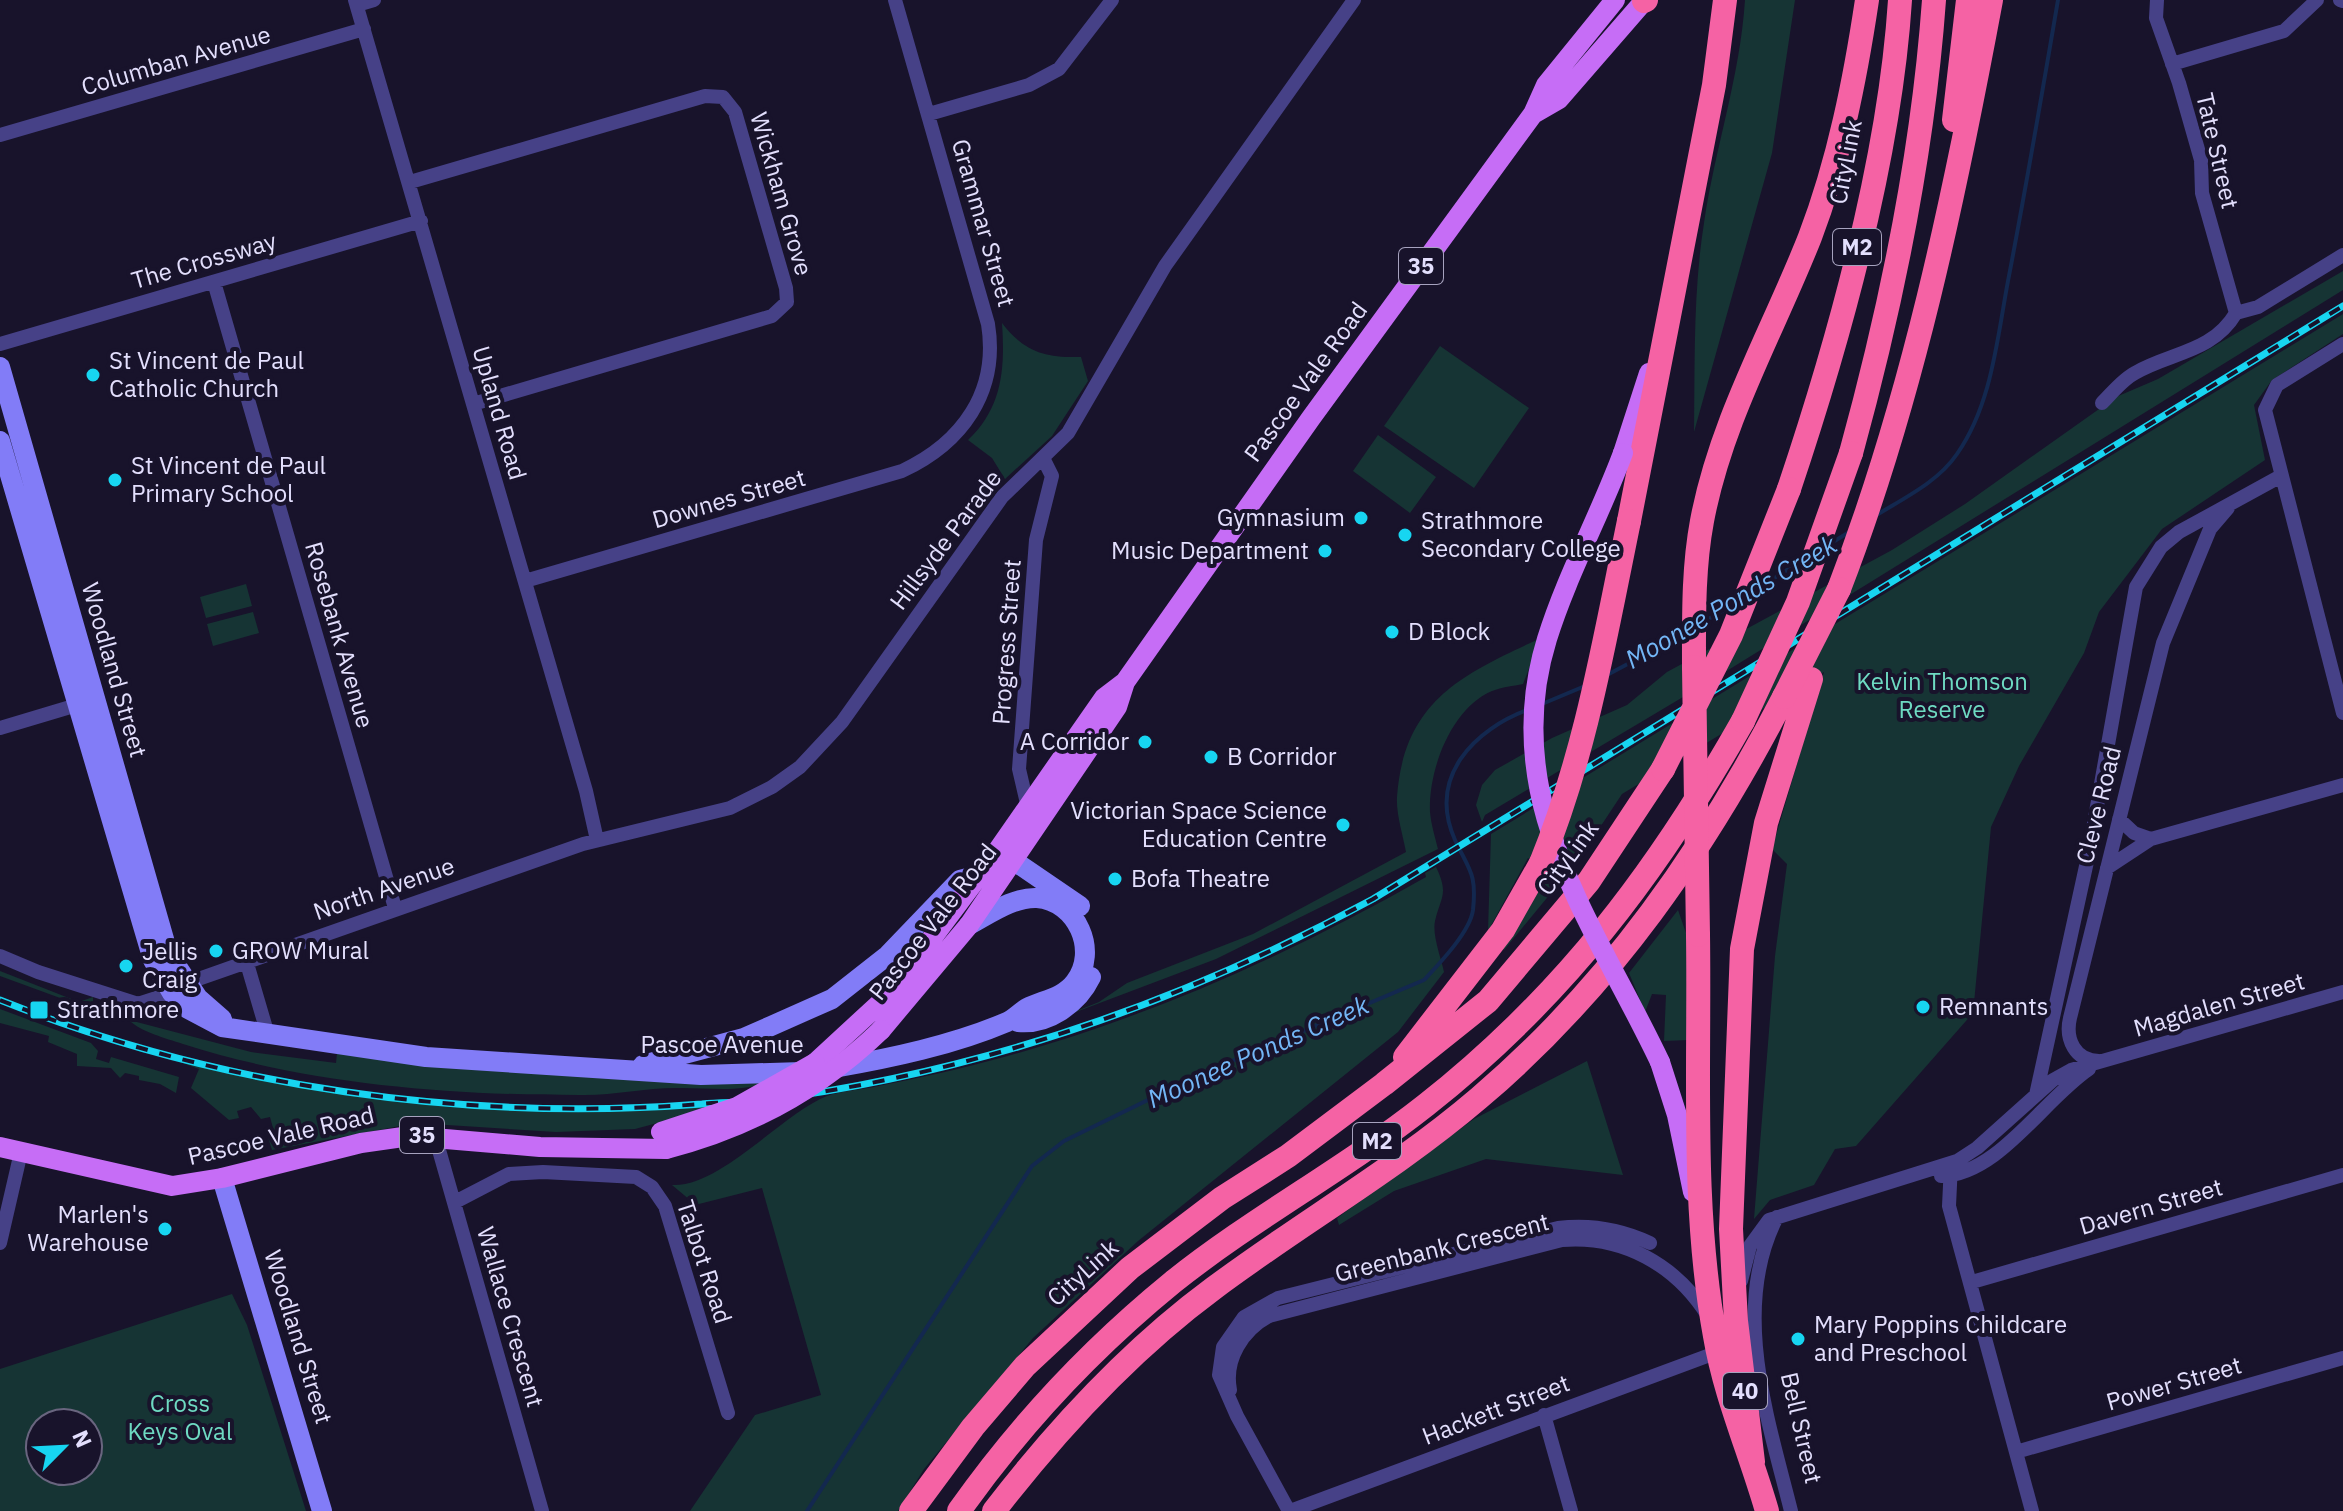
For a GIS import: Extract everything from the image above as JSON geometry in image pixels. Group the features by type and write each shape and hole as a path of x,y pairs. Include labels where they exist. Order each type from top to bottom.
{"highway":[{"path":"1724,1322 1703,1243 1694,627 1701,522 1739,398 1796,271 1826,188 1850,102 1867,0"},
{"name":"CityLink","path":"911,1511 973,1427 1025,1366 1075,1317 1170,1236 1384,1084 1488,1001 1589,881 1663,769 1731,635 1789,489 1827,366 1863,220 1888,90 1900,0"},
{"name":"M2","path":"959,1511 1006,1449 1065,1382 1174,1282 1425,1105 1513,1029 1582,958 1675,838 1743,721 1798,602 1851,453 1903,242 1926,93 1934,0"},
{"path":"1931,277 1968,0"},
{"path":"1724,1322 1731,1229 1742,949 1766,823 1893,428 1958,172 1991,0"},
{"path":"1384,1084 1503,930 1541,863 1561,813 1583,741 1629,521 1714,85 1724,1"},
{"path":"994,1511 1071,1418 1165,1327 1212,1289 1433,1135 1521,1062 1559,1023 1600,978 1672,886 1742,776 1839,589"},
{"name":"Bell Street","path":"1724,1322 1718,1352 1729,1399 1753,1462"},
{"name":"Bell Street","path":"1724,1322 1753,1462 1767,1511"}],"main road":[{"name":"Pascoe Vale Road","path":"876,1022 969,925 1027,807 1104,698 1125,682 1320,406 1533,114 1546,85 1615,0"},
{"name":"Pascoe Vale Road","path":"1533,114 1559,99 1645,0"},
{"path":"1680,259 1623,453 1548,638 1533,711 1534,767 1545,822 1558,859 1660,1062 1677,1115 1703,1243"},
{"name":"Woodland Street","path":"0,367 87,702"},
{"name":"Woodland Street","path":"0,441 179,988"},
{"name":"Pascoe Vale Road","path":"0,1147 153,1184 187,1185 361,1143 435,1136 540,1147 626,1146 717,1135 784,1104 844,1064 979,875 1033,831 1117,707 1125,682"},
{"name":"Pascoe Avenue","path":"1006,855 1079,905 1093,925 1097,954 1087,986 1070,1007 1027,1023 1010,1021"},
{"name":"Pascoe Avenue","path":"620,1071 744,1038 832,999 888,955 960,880 979,875"},
{"name":"Pascoe Avenue","path":"179,988 213,1014 260,1033 414,1056 737,1076 813,1071 899,1054 1010,1021 1026,1009 1064,993 1076,981 1085,954 1079,926 1062,907 1037,898 1011,903 969,925"},
{"name":"Woodland Street","path":"222,1178 322,1511"}],"street":[{"path":"356,2 374,0"},
{"name":"Grammar Street","path":"895,0 986,311 991,350 983,393 957,435 942,449"},
{"path":"929,114 1046,78 1071,58 1112,0"},
{"name":"Hillsyde Parade","path":"597,840 730,808 772,787 800,767 842,722 1002,497 1074,423 1153,285 1191,227 1354,0"},
{"name":"Tate Street","path":"2157,0 2156,18 2201,160 2202,193 2236,313"},
{"path":"2172,64 2284,31 2316,0"},
{"name":"Upland Road","path":"356,2 597,840"},
{"name":"Columban Avenue","path":"0,135 364,29"},
{"name":"Wickham Grove","path":"410,182 705,96 723,97 735,112 786,288 787,302 772,316 473,404"},
{"name":"The Crossway","path":"0,344 421,221"},
{"path":"2102,403 2134,373 2189,352 2216,335 2236,313 2258,307 2343,255"},
{"name":"Rosebank Avenue","path":"214,282 395,908"},
{"path":"2343,344 2273,391 2265,410 2343,713"},
{"name":"Downes Street","path":"525,581 871,481 902,471 942,449"},
{"name":"Progress Street","path":"1033,831 1020,780 1036,540 1052,476 1043,458"},
{"name":"Cleve Road","path":"2036,1095 2088,857 2130,602 2151,561 2179,532 2281,476"},
{"name":"Cleve Road","path":"2107,1060 2091,1061 2081,1056 2071,1045 2068,1034 2163,643 2205,540 2220,516 2250,492"},
{"name":"Cleve Road","path":"2151,561 2194,531 2200,531 2205,540"},
{"path":"0,728 87,702"},
{"path":"2107,868 2151,839 2343,785"},
{"path":"2119,819 2134,833 2151,839"},
{"name":"North Avenue","path":"0,956 38,972 138,1004 246,960 597,840"},
{"path":"246,960 260,1033"},
{"name":"Magdalen Street","path":"1950,1170 2062,1074 2343,992"},
{"name":"Magdalen Street","path":"1783,1214 1915,1177 1950,1170 1967,1173 1986,1162 2073,1081 2107,1060"},
{"name":"Wallace Crescent","path":"435,1136 542,1511"},
{"path":"0,1243 21,1152"},
{"path":"1950,1170 1949,1206 2032,1511"},
{"name":"Talbot Road","path":"455,1202 509,1174 543,1172 636,1177 645,1181 665,1206 728,1413"},
{"name":"Davern Street","path":"1972,1282 2343,1175"},
{"path":"1724,1322 1750,1246 1764,1224 1783,1214"},
{"name":"Bell Street","path":"1783,1214 1764,1252 1759,1281 1756,1345 1765,1406 1791,1511"},
{"name":"Greenbank Crescent","path":"1290,1511 1237,1416 1219,1375 1220,1357 1235,1326 1264,1303 1558,1228 1592,1226 1625,1233 1650,1243"},
{"name":"Greenbank Crescent","path":"1237,1416 1229,1384 1232,1359 1249,1330 1269,1316 1562,1240 1609,1242 1649,1257 1724,1322"},
{"name":"Hackett Street","path":"1290,1511 1718,1352"},
{"name":"Power Street","path":"2016,1452 2343,1358"},
{"path":"1544,1415 1571,1511"}],"green space":[{"path":"1745,0 1795,0 1772,153 1694,432 1695,328 1700,249 1738,57"},
{"path":"2343,271 2343,290 1725,672 1485,815 1482,822 1476,805 1482,785 1495,770 1552,738 1627,705 1667,672 1892,550 1965,504 2116,397 2158,379"},
{"name":"Kelvin Thomson Reserve","path":"2343,314 2343,334 2272,380 2254,405 2265,460 2162,529 2099,612 2084,653 2019,766 1991,827 1973,1013 1856,1146 1835,1149 1814,1185 1770,1200 1754,1219 1775,956 1787,864 1772,849 1824,672 1622,794 1579,859 1504,950 1502,947 1545,865 1528,858 1488,931 1491,834"},
{"path":"1002,323 1027,347 1046,354 1081,357 1088,381 1052,436 1005,479 992,458 968,440 980,427 995,400 1002,371"},
{"path":"1440,346 1529,408 1474,488 1384,426"},
{"path":"1378,435 1436,477 1410,513 1353,471"},
{"path":"246,584 252,606 206,618 200,597"},
{"path":"253,612 259,633 213,646 207,624"},
{"path":"1541,638 1523,684 1496,690 1477,699 1465,711 1445,742 1430,796 1438,849 1216,959 1039,1026 1099,1002 1127,983 1253,934 1406,852 1397,797 1402,764 1411,736 1442,695 1463,679"},
{"path":"1436,867 1443,889 1435,933 1444,972 1398,1032 1138,1241 1033,1338 924,1469 898,1511 690,1511 755,1415 821,1395 762,1188 691,1206 690,1200 672,1185 691,1183 731,1163 791,1118 827,1096 1004,1057 1168,1002 1273,957 1376,905 1426,877 1425,873"},
{"path":"1678,910 1687,936 1689,1040 1664,1041 1666,995 1652,994 1645,1012 1629,973"},
{"path":"0,971 79,1002 93,997 93,1010 0,976"},
{"path":"0,1009 91,1043 98,1051 96,1059 109,1063 111,1057 179,1077 176,1093 160,1084 139,1080 139,1076 125,1073 120,1078 111,1068 77,1066 77,1054 48,1042 49,1036 0,1023"},
{"path":"129,1020 251,1052 336,1063 337,1053 771,1080 737,1088 664,1088 591,1095 429,1089 329,1078 231,1058 154,1034"},
{"path":"169,1058 306,1087 443,1104 581,1111 721,1106 635,1129 556,1132 416,1123 272,1150 266,1131 273,1128 270,1117 261,1119 251,1107 237,1111 239,1118 229,1120 191,1088 199,1069"},
{"path":"1587,1061 1623,1175 1486,1159 1394,1191 1339,1225 1337,1218 1474,1119"},
{"name":"Cross Keys Oval","path":"232,1294 247,1325 306,1511 0,1511 0,1369"}],"waterway":[{"name":"Moonee Ponds Creek","path":"1875,516 1920,489 1949,464 1969,435 1986,393 2058,0"},
{"name":"Moonee Ponds Creek","path":"1828,545 1851,531"},
{"name":"Moonee Ponds Creek","path":"1760,587 1803,560"},
{"name":"Moonee Ponds Creek","path":"1702,623 1732,605"},
{"name":"Moonee Ponds Creek","path":"1607,675 1684,634"},
{"name":"Moonee Ponds Creek","path":"1542,704 1585,686"},
{"name":"Moonee Ponds Creek","path":"807,1511 1032,1166 1064,1141 1199,1075 1424,980 1438,965 1471,919 1474,898 1471,872 1455,840 1448,817 1447,796 1452,776 1461,758 1474,743 1491,729 1530,709"}],"railway":[{"path":"0,1000 169,1056 257,1076 345,1092 524,1108 613,1108 759,1101 840,1089 998,1053 1075,1029 1227,971 1373,899 2343,306"}],"place":[{"name":"St Vincent de Paul Catholic Church","path":"93,375"},
{"name":"St Vincent de Paul Primary School","path":"115,480"},
{"name":"Gymnasium","path":"1361,518"},
{"name":"Strathmore Secondary College","path":"1405,535"},
{"name":"Music Department","path":"1325,551"},
{"name":"D Block","path":"1392,632"},
{"name":"A Corridor","path":"1145,742"},
{"name":"B Corridor","path":"1211,757"},
{"name":"Victorian Space Science Education Centre","path":"1343,825"},
{"name":"Bofa Theatre","path":"1115,879"},
{"name":"GROW Mural","path":"216,951"},
{"name":"Jellis Craig","path":"126,966"},
{"name":"Remnants","path":"1923,1007"},
{"name":"Strathmore","path":"39,1010"},
{"name":"Marlen's Warehouse","path":"165,1229"},
{"name":"Mary Poppins Childcare and Preschool","path":"1798,1339"}]}
